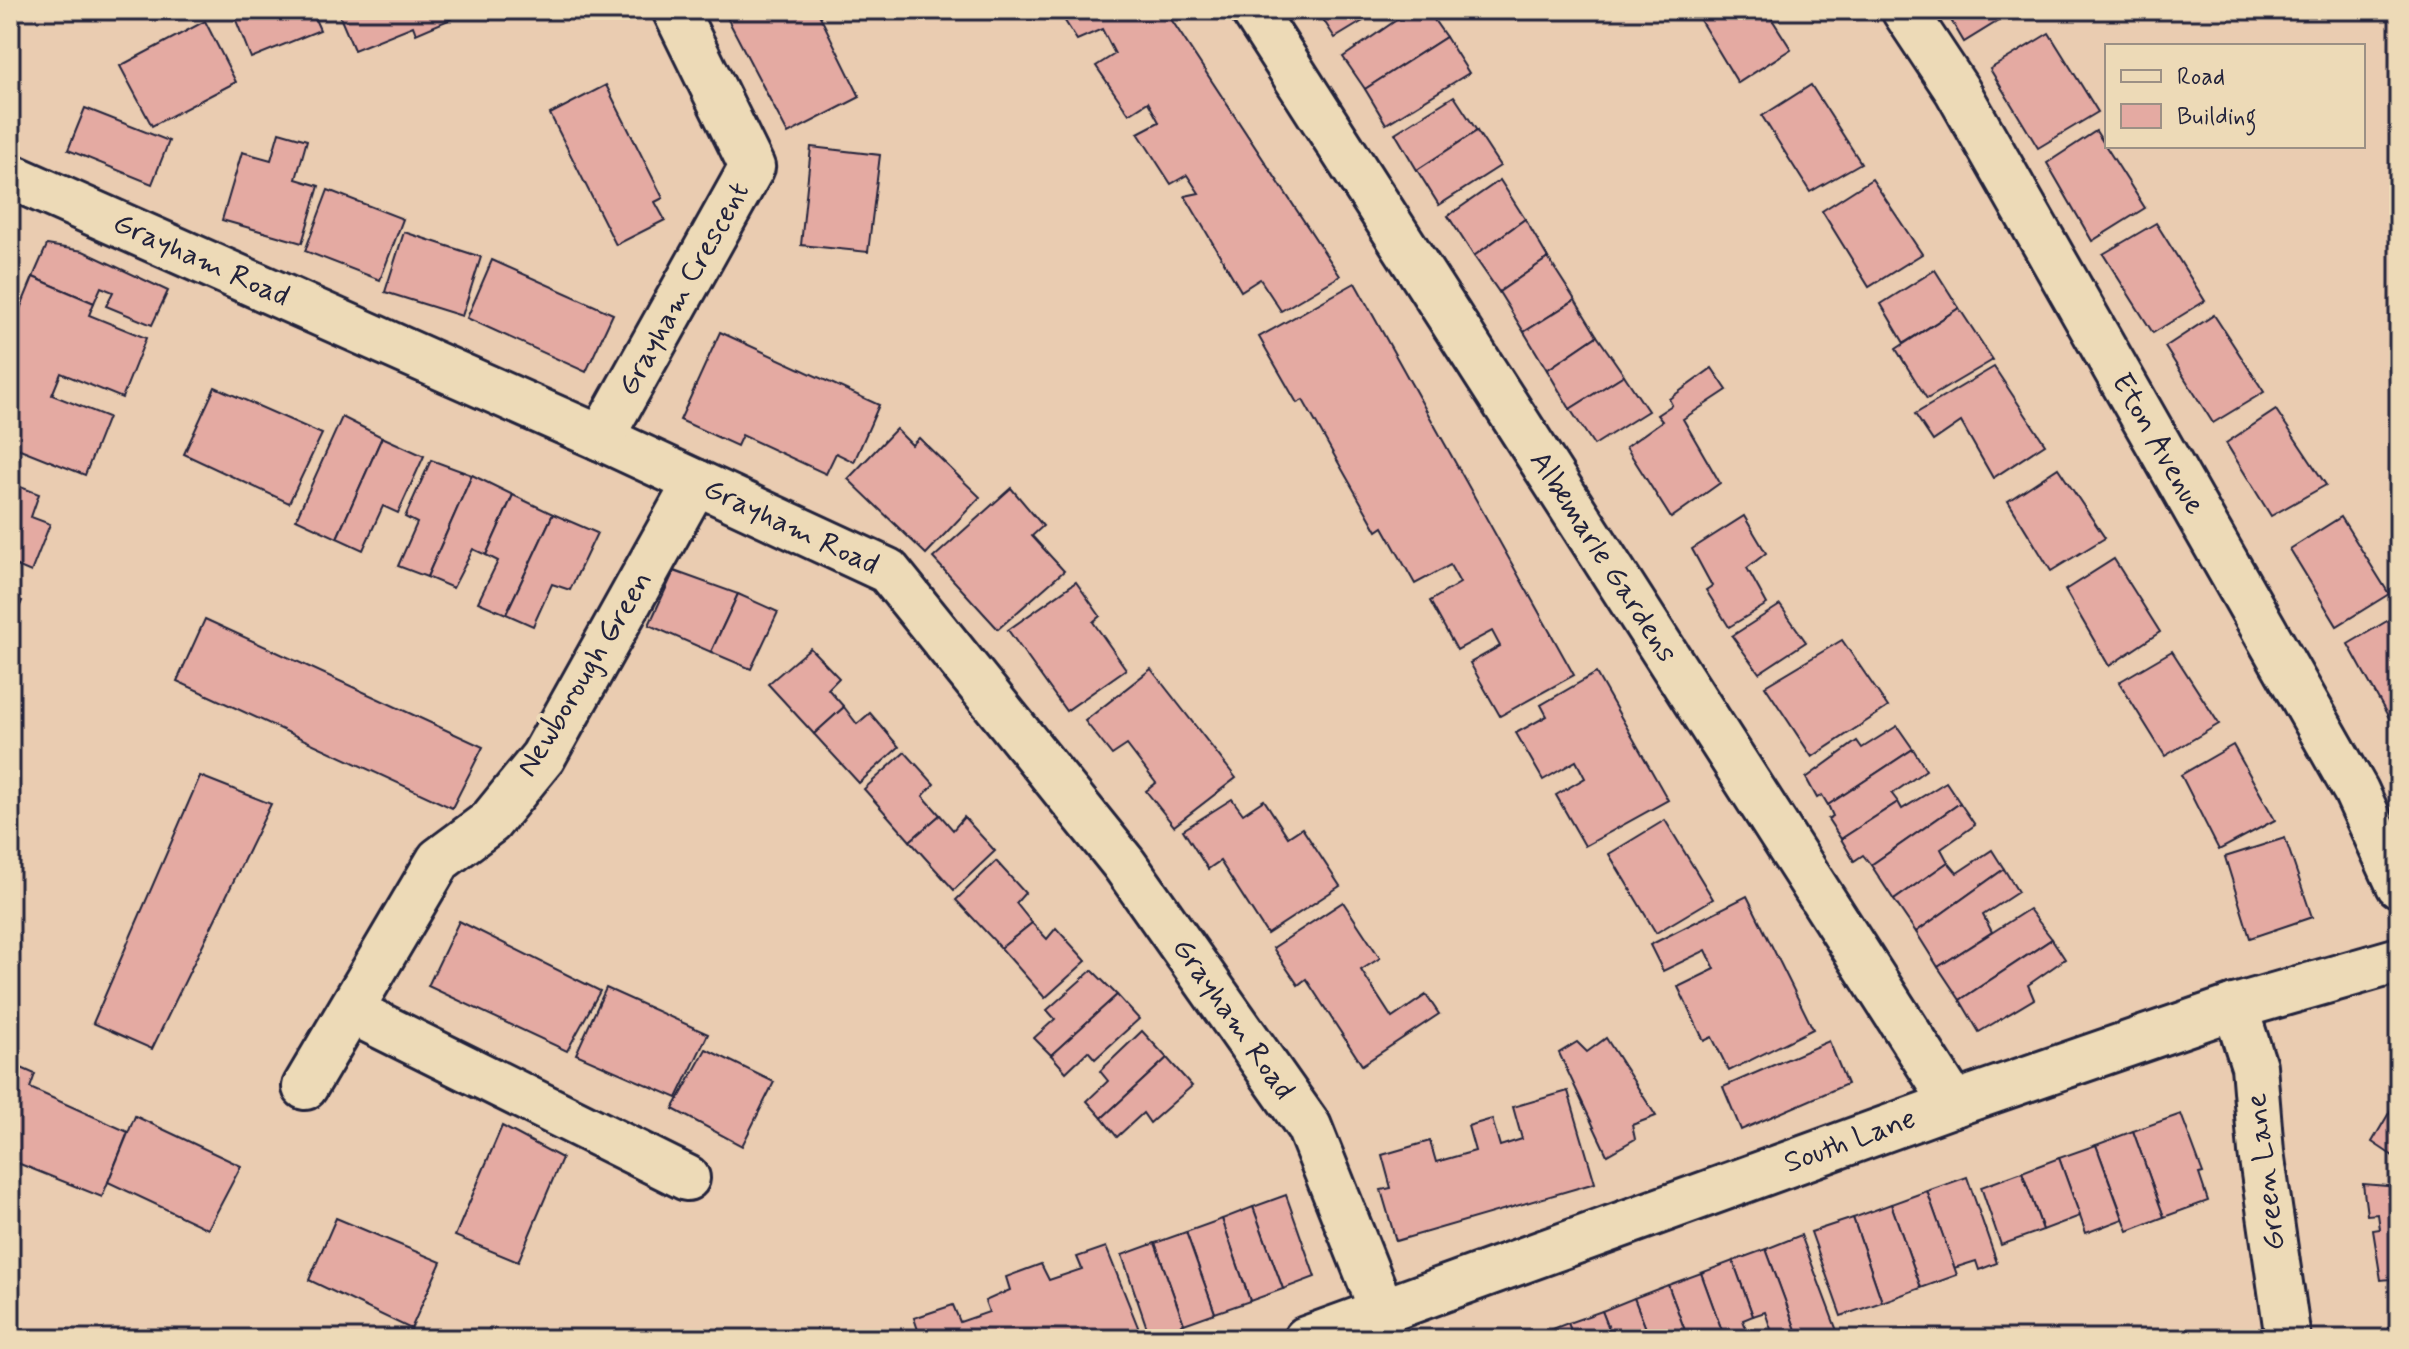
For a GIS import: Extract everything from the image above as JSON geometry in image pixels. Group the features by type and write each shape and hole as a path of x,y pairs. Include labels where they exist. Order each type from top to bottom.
{"street":[{"name":"Grayham Crescent","path":"601,438 752,167 675,10"},
{"name":"Albemarle Gardens","path":"1253,10 1954,1104"},
{"name":"Eton Avenue","path":"1904,10 1965,104 2356,791 2399,885"},
{"name":"Grayham Road","path":"10,176 601,438 888,571 1124,864 1309,1127 1382,1310"},
{"name":"Newborough Green","path":"305,1087 439,860 490,822 543,757 696,482"},
{"name":"South Lane","path":"1306,1339 1954,1104 2235,1007 2399,960"},
{"name":"Green Lane","path":"2235,1007 2254,1066 2261,1152 2288,1339"},
{"path":"351,1011 687,1178"}],"building":[{"path":"232,10 311,10 320,30 251,58"},
{"path":"337,10 448,10 451,19 416,34 413,26 354,50"},
{"path":"723,10 817,10 860,97 788,134"},
{"path":"1058,10 1165,10 1340,276 1281,311 1260,279 1241,291 1185,196 1199,193 1187,175 1171,184 1138,133 1159,122 1148,102 1129,114 1096,66 1115,54 1102,29 1077,40"},
{"path":"1317,10 1381,10 1335,38"},
{"path":"1411,10 1427,10 1446,37 1365,89 1343,57"},
{"path":"1694,10 1766,10 1791,49 1738,83"},
{"path":"1945,10 2016,10 1964,42"},
{"path":"205,21 236,82 152,126 120,66"},
{"path":"2049,33 2098,112 2038,148 1990,69"},
{"path":"1446,37 1469,73 1386,124 1365,89"},
{"path":"606,85 663,198 655,202 665,220 616,245 550,114"},
{"path":"1811,85 1861,163 1810,192 1762,116"},
{"path":"1454,96 1477,131 1417,170 1395,133"},
{"path":"85,108 169,141 152,184 68,150"},
{"path":"1477,131 1500,166 1439,205 1417,170"},
{"path":"2096,131 2145,208 2092,241 2047,163"},
{"path":"279,132 307,140 296,179 319,186 302,243 222,220 242,152 271,160"},
{"path":"811,147 880,155 868,252 801,245"},
{"path":"1872,179 1922,254 1869,287 1822,211"},
{"path":"1500,180 1525,219 1474,256 1448,216"},
{"path":"328,190 403,219 380,280 305,251"},
{"path":"1525,219 1548,258 1499,292 1474,256"},
{"path":"2156,223 2205,301 2153,333 2103,254"},
{"path":"404,232 481,257 462,316 385,292"},
{"path":"47,245 83,251 168,291 152,325 106,306 113,292 101,287 94,303 33,277"},
{"path":"1548,258 1575,300 1524,332 1499,292"},
{"path":"492,260 613,314 586,372 467,318"},
{"path":"1935,270 1959,308 1904,343 1881,304"},
{"path":"33,277 94,303 89,315 146,338 122,398 61,373 52,395 108,417 85,475 10,445 10,333"},
{"path":"1355,283 1574,675 1500,716 1470,663 1500,646 1492,631 1457,650 1430,601 1460,583 1450,565 1415,584 1383,527 1377,531 1303,400 1297,403 1259,337"},
{"path":"1575,300 1597,336 1547,370 1524,332"},
{"path":"1959,308 1993,360 1927,399 1896,349"},
{"path":"2214,315 2264,392 2213,423 2165,347"},
{"path":"720,332 879,405 854,462 836,453 826,474 742,435 737,446 680,420"},
{"path":"1597,336 1624,375 1570,409 1547,370"},
{"path":"1994,367 2045,444 1993,478 1961,422 1933,441 1915,414"},
{"path":"1712,368 1727,390 1683,419 1720,483 1671,518 1626,447 1662,421 1657,415 1672,405 1669,399"},
{"path":"1624,375 1648,411 1594,445 1570,409"},
{"path":"215,387 322,434 289,503 184,454"},
{"path":"2276,410 2326,485 2271,516 2226,443"},
{"path":"342,417 382,437 337,538 296,519"},
{"path":"896,429 912,445 919,438 980,497 926,554 848,479"},
{"path":"382,437 424,456 398,513 383,506 363,550 337,538"},
{"path":"431,460 472,475 427,577 398,566 417,523 405,517"},
{"path":"2058,468 2105,538 2051,571 2008,501"},
{"path":"472,475 513,495 486,555 473,549 453,588 427,577"},
{"path":"10,483 39,494 31,517 50,524 31,572 10,563"},
{"path":"1011,488 1043,526 1032,536 1064,571 998,629 933,558"},
{"path":"513,495 553,514 506,614 478,602 498,561 486,555"},
{"path":"553,514 597,533 570,590 552,584 533,626 506,614"},
{"path":"1744,516 1766,553 1747,568 1767,604 1729,627 1706,590 1712,586 1692,549"},
{"path":"2341,517 2389,594 2337,626 2290,549"},
{"path":"2114,559 2160,632 2109,666 2065,590"},
{"path":"674,571 738,594 711,652 649,625"},
{"path":"1076,582 1100,616 1093,622 1126,669 1066,711 1008,630"},
{"path":"738,594 778,612 751,669 711,652"},
{"path":"10,596 22,601 10,629"},
{"path":"1780,605 1806,642 1759,673 1732,636"},
{"path":"2399,614 2399,736 2348,644"},
{"path":"205,619 483,747 452,808 177,681"},
{"path":"1842,640 1888,707 1812,757 1765,686"},
{"path":"810,648 839,678 828,689 844,707 814,734 768,684"},
{"path":"2172,651 2219,724 2165,756 2119,682"},
{"path":"1151,669 1236,778 1174,826 1146,791 1156,783 1127,745 1112,755 1085,721"},
{"path":"1596,673 1668,800 1585,846 1556,795 1585,778 1576,761 1543,780 1516,733 1547,716 1541,705"},
{"path":"844,707 857,724 870,713 899,747 859,783 814,734"},
{"path":"1897,726 1913,749 1828,805 1822,795 1817,798 1806,778 1857,741 1862,748"},
{"path":"2233,745 2275,820 2219,850 2181,775"},
{"path":"1913,749 1926,770 1892,794 1898,802 1841,839 1828,819 1833,816 1828,805"},
{"path":"905,752 934,784 923,796 940,815 910,841 864,789"},
{"path":"200,776 271,804 152,1049 93,1023"},
{"path":"1946,782 1960,803 1871,865 1863,855 1854,861 1841,839 1898,802 1902,809"},
{"path":"1232,799 1243,814 1264,800 1288,837 1302,828 1340,886 1267,934 1220,861 1208,869 1183,830"},
{"path":"1960,803 1975,825 1941,849 1948,862 1894,900 1871,865"},
{"path":"940,815 953,830 964,817 995,851 954,890 910,841"},
{"path":"1665,820 1713,899 1656,933 1609,854"},
{"path":"2285,838 2312,917 2250,938 2225,857"},
{"path":"1992,850 2004,869 1916,932 1894,900 1948,862 1957,873"},
{"path":"996,861 1025,893 1016,903 1032,923 1001,948 956,900"},
{"path":"2004,869 2018,892 1983,915 1992,932 1938,967 1916,932"},
{"path":"1747,896 1813,1029 1729,1071 1712,1037 1704,1041 1678,987 1715,969 1706,950 1663,971 1650,945"},
{"path":"1343,902 1380,958 1361,970 1392,1018 1426,995 1439,1014 1362,1065 1306,979 1298,985 1273,948"},
{"path":"2029,909 2052,939 1960,1000 1938,967"},
{"path":"459,921 600,991 567,1051 428,986"},
{"path":"1032,923 1047,939 1056,928 1086,961 1045,998 1001,948"},
{"path":"2052,939 2065,959 2028,985 2034,999 1979,1032 1960,1000"},
{"path":"1092,970 1117,995 1051,1055 1034,1038 1055,1019 1047,1010"},
{"path":"606,988 708,1034 677,1098 576,1054"},
{"path":"1117,995 1139,1019 1095,1059 1088,1051 1066,1072 1051,1055"},
{"path":"1142,1031 1167,1058 1102,1118 1087,1101 1108,1081 1100,1071"},
{"path":"1606,1038 1656,1116 1632,1125 1635,1139 1607,1155 1559,1053 1577,1042 1587,1052"},
{"path":"1829,1041 1847,1084 1741,1130 1723,1087"},
{"path":"706,1049 774,1082 742,1146 673,1109"},
{"path":"1167,1058 1192,1086 1150,1123 1143,1113 1117,1137 1102,1118"},
{"path":"10,1063 35,1074 30,1088 128,1132 102,1197 10,1160"},
{"path":"1568,1091 1595,1183 1396,1241 1381,1190 1391,1188 1382,1155 1430,1141 1436,1162 1475,1151 1468,1126 1492,1119 1500,1146 1522,1139 1513,1107"},
{"path":"2399,1096 2399,1160 2372,1142"},
{"path":"2181,1114 2203,1173 2199,1174 2208,1201 2164,1217 2133,1131"},
{"path":"135,1116 241,1166 208,1229 108,1182"},
{"path":"502,1126 562,1158 518,1262 455,1236"},
{"path":"2133,1131 2164,1217 2128,1231 2096,1145"},
{"path":"2096,1145 2123,1219 2086,1233 2059,1158"},
{"path":"2059,1158 2080,1216 2043,1230 2022,1172"},
{"path":"2022,1172 2043,1230 2001,1245 1981,1187"},
{"path":"1967,1177 1997,1263 1979,1270 1976,1261 1954,1268 1927,1191"},
{"path":"2363,1184 2399,1187 2399,1293 2393,1295 2390,1279 2381,1280 2373,1230 2380,1229 2378,1214 2367,1215"},
{"path":"1927,1191 1957,1275 1921,1288 1891,1204"},
{"path":"1286,1195 1315,1277 1283,1289 1253,1207"},
{"path":"1891,1204 1921,1288 1882,1302 1853,1218"},
{"path":"1253,1207 1283,1289 1250,1301 1222,1219"},
{"path":"336,1218 441,1262 411,1329 309,1280"},
{"path":"1853,1218 1882,1302 1841,1316 1811,1232"},
{"path":"1222,1219 1250,1301 1215,1313 1186,1232"},
{"path":"1186,1232 1215,1313 1184,1324 1155,1243"},
{"path":"1801,1235 1837,1331 1815,1339 1799,1339 1766,1249"},
{"path":"1155,1243 1184,1324 1150,1337 1122,1255"},
{"path":"1106,1247 1140,1332 1118,1339 921,1339 914,1318 953,1305 960,1322 989,1312 985,1301 1010,1290 1006,1277 1041,1264 1049,1280 1082,1269 1077,1257"},
{"path":"1766,1249 1796,1330 1774,1338 1765,1312 1753,1316 1733,1261"},
{"path":"1733,1261 1753,1316 1743,1320 1750,1339 1725,1339 1701,1273"},
{"path":"1701,1273 1725,1339 1700,1339 1699,1335 1688,1339 1668,1285"},
{"path":"1668,1285 1688,1339 1650,1339 1634,1298"},
{"path":"1634,1298 1650,1339 1613,1339 1602,1311"},
{"path":"1602,1311 1613,1339 1574,1339 1568,1323"},
{"path":"2399,1312 2399,1339 2391,1339 2389,1327 2396,1325 2395,1313"},
{"path":"1568,1323 1574,1339 1538,1339 1537,1335"}]}
